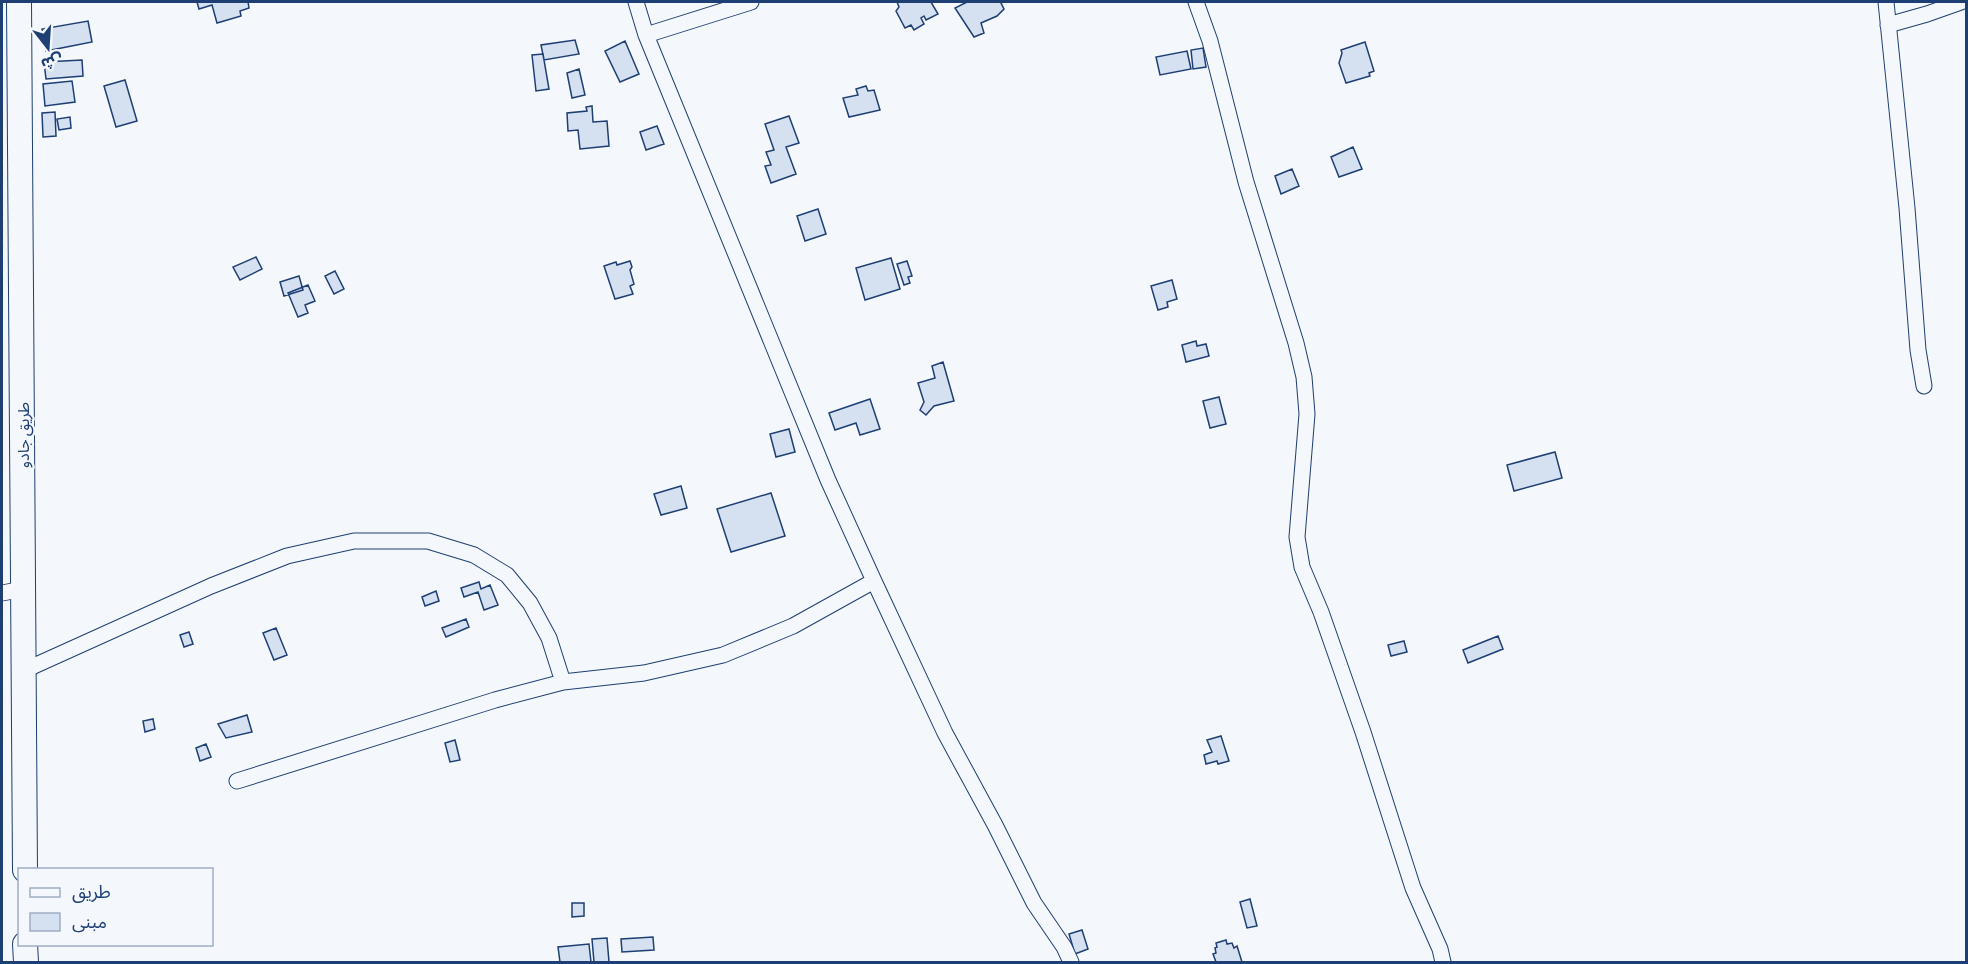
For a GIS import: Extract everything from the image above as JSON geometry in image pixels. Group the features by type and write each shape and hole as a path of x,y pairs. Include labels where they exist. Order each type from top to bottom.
{"highway":[{"name":"طريق جادو","path":"19,2 13,591 25,670 25,868"},
{"path":"26,946 26,963"}],"street":[{"path":"636,2 646,35 828,480 945,733 1034,903 1064,947 1071,963"},
{"path":"646,35 751,2"},
{"path":"1196,2 1210,41 1246,182 1304,376 1307,414 1297,537 1302,567 1321,612 1363,732 1413,888 1440,949 1443,963"},
{"path":"1886,2 1906,196 1918,350 1924,386"},
{"path":"1888,25 1961,2"},
{"path":"25,670 211,586 287,556 354,541 428,541 474,555 507,575 530,603 549,638 563,682"},
{"path":"237,781 495,700 563,682 644,673 723,655 793,626 874,581"}],"building":[{"path":"197,2 248,2 249,8 240,11 241,16 217,23 212,5 199,9"},
{"path":"897,2 931,2 938,14 926,20 924,16 921,18 924,24 914,30 911,25 905,28 896,11 899,7"},
{"path":"967,2 1003,2 1001,3 1004,9 997,16 981,23 984,33 974,37 955,8"},
{"path":"88,21 92,42 46,51 42,29"},
{"path":"575,40 579,54 544,60 541,45"},
{"path":"625,41 639,74 620,82 605,51"},
{"path":"1365,42 1374,71 1369,73 1370,76 1346,83 1339,63 1341,50"},
{"path":"1203,48 1206,67 1193,69 1191,50"},
{"path":"1187,51 1191,69 1160,75 1156,57"},
{"path":"543,54 549,89 536,91 532,55"},
{"path":"82,60 83,76 46,79 44,62"},
{"path":"579,69 585,95 572,98 567,73"},
{"path":"125,80 137,121 116,127 104,86"},
{"path":"72,81 75,102 45,106 43,84"},
{"path":"866,86 868,91 874,90 880,110 849,117 843,98 858,95 856,89"},
{"path":"592,106 593,122 607,121 609,146 580,149 578,130 568,131 567,113 587,111 586,107"},
{"path":"55,112 56,136 43,137 42,113"},
{"path":"789,116 799,143 786,147 796,174 771,183 765,166 771,165 766,152 774,150 765,124"},
{"path":"70,117 71,128 59,130 57,119"},
{"path":"657,126 664,144 646,150 640,132"},
{"path":"1353,147 1362,169 1339,177 1331,157"},
{"path":"1292,169 1299,186 1281,194 1275,176"},
{"path":"818,209 826,234 805,241 797,216"},
{"path":"256,257 262,269 240,280 233,267"},
{"path":"891,258 900,289 865,300 856,268"},
{"path":"630,261 634,284 630,286 633,294 615,299 604,266"},
{"path":"907,261 912,276 908,277 910,283 904,285 897,264"},
{"path":"335,271 344,289 334,294 325,276"},
{"path":"299,276 303,290 284,296 280,282"},
{"path":"1172,280 1177,299 1167,302 1168,307 1158,310 1151,286"},
{"path":"308,285 315,301 305,305 308,313 298,317 288,293"},
{"path":"1196,341 1197,346 1206,344 1209,356 1186,362 1182,345"},
{"path":"943,362 954,401 934,406 926,415 920,410 924,402 918,383 935,378 932,366"},
{"path":"1219,397 1226,424 1210,428 1203,401"},
{"path":"870,399 880,429 860,435 856,423 835,430 829,413"},
{"path":"789,429 795,452 776,457 770,434"},
{"path":"1555,452 1562,478 1514,491 1507,465"},
{"path":"681,486 687,508 661,515 654,494"},
{"path":"771,493 785,536 731,552 717,509"},
{"path":"479,582 481,589 490,585 498,605 484,610 478,592 464,597 461,588"},
{"path":"436,591 439,601 425,606 422,597"},
{"path":"466,619 469,627 446,637 442,628"},
{"path":"276,628 287,655 274,660 263,633"},
{"path":"189,632 193,644 184,647 180,635"},
{"path":"1498,636 1503,649 1468,663 1463,650"},
{"path":"1404,641 1407,652 1391,656 1388,645"},
{"path":"247,715 252,732 226,738 218,724"},
{"path":"153,719 155,729 145,732 143,721"},
{"path":"1221,736 1229,761 1206,764 1204,755 1212,752 1207,740"},
{"path":"455,740 460,760 450,762 445,743"},
{"path":"206,744 211,757 200,761 196,748"},
{"path":"1250,899 1257,926 1247,928 1240,902"},
{"path":"572,903 584,903 584,916 572,917"},
{"path":"1082,930 1088,949 1075,954 1069,934"},
{"path":"653,937 654,950 622,952 621,939"},
{"path":"607,938 609,962 594,962 592,939"},
{"path":"1226,940 1227,944 1232,943 1234,948 1237,946 1242,962 1216,962 1213,954 1216,953 1216,943"},
{"path":"589,944 591,962 560,962 558,947"}]}
